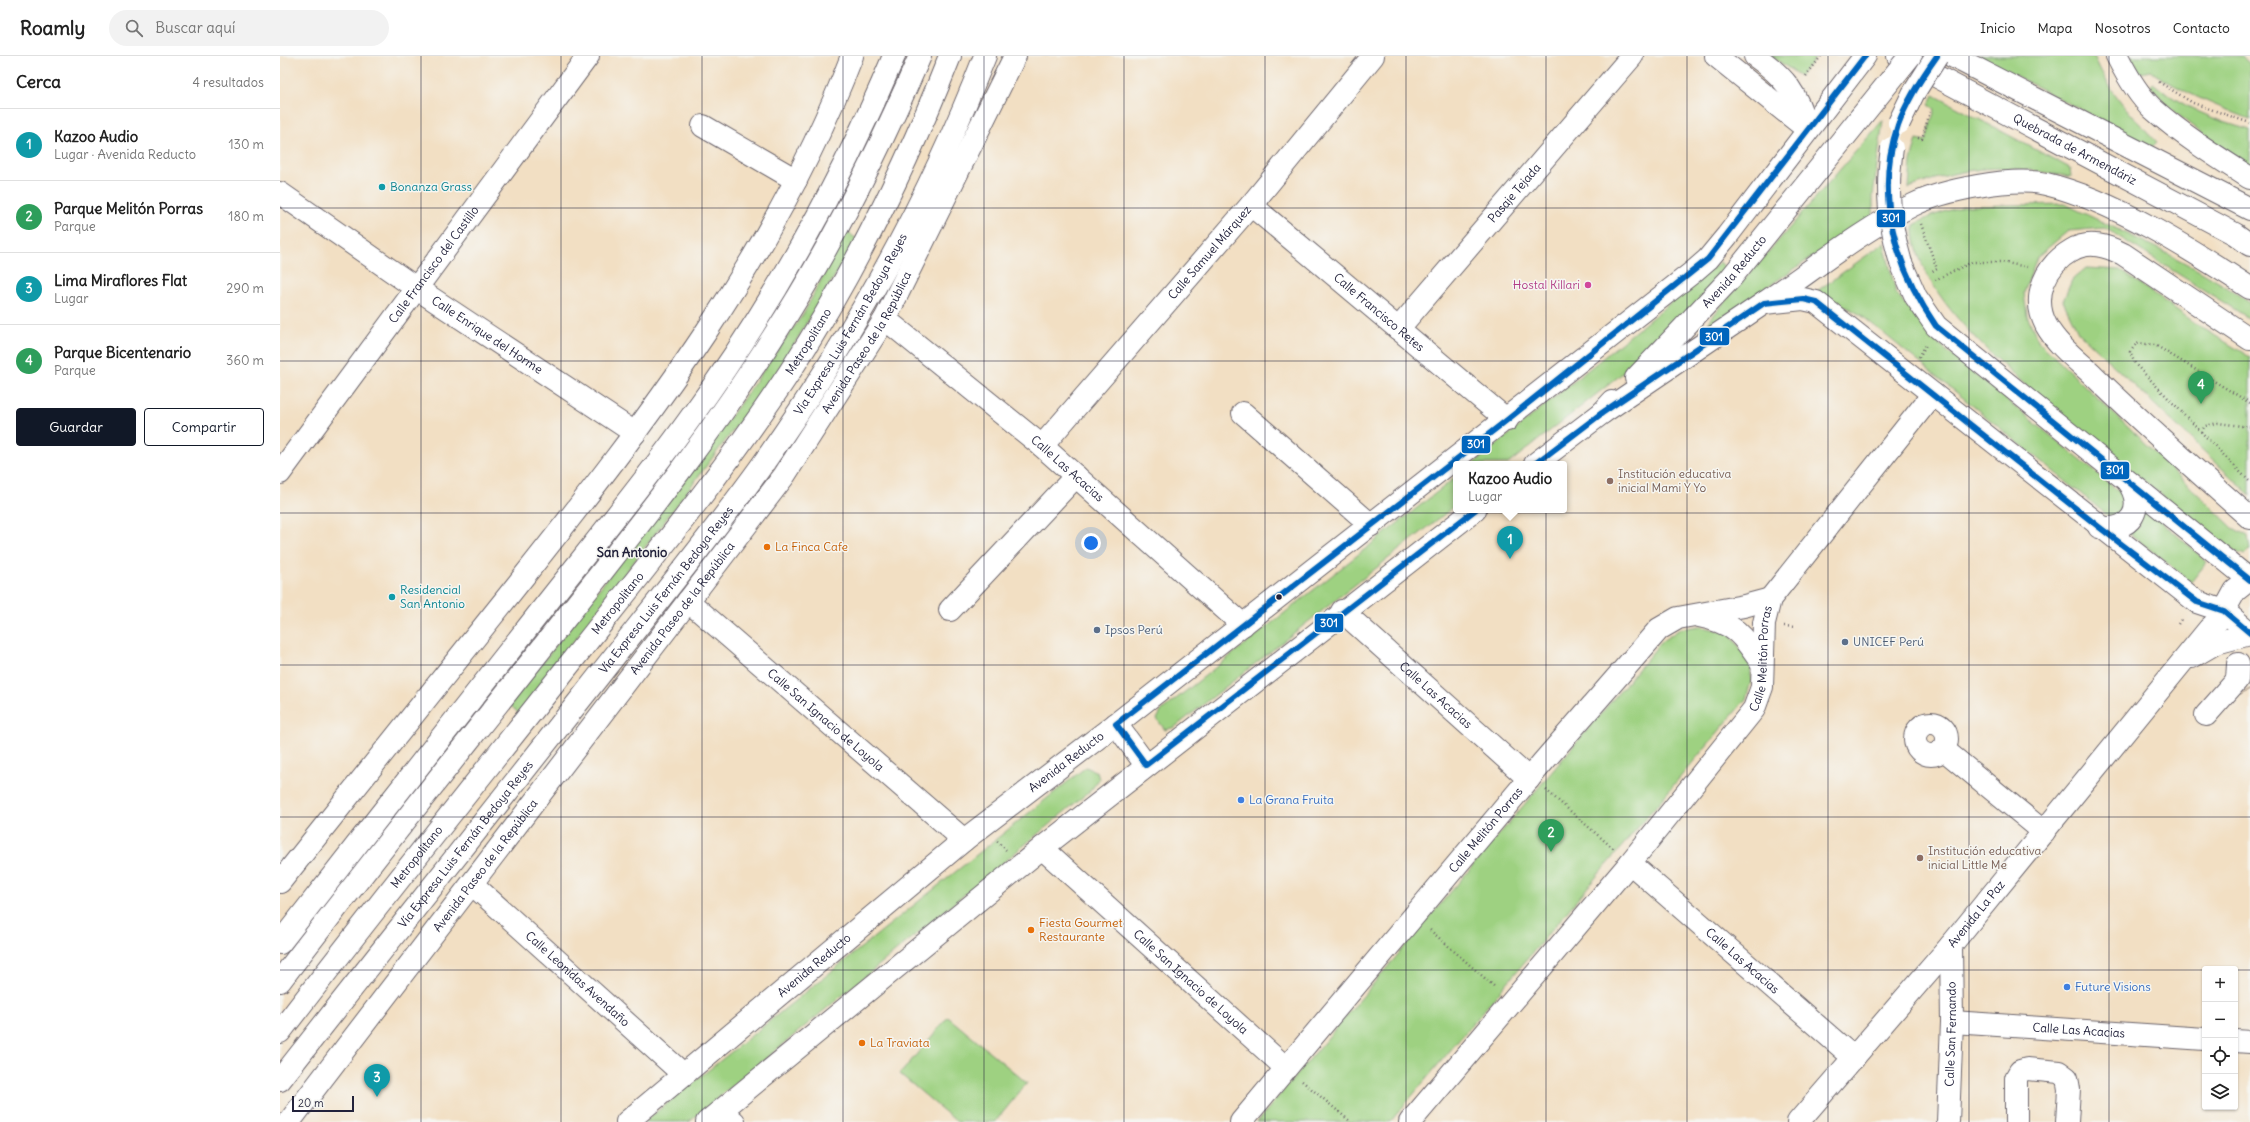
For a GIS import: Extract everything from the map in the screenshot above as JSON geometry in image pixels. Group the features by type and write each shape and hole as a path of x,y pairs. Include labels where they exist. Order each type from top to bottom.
{"main road":[{"name":"Calle Francisco del Castillo","path":"280,473 588,56"},
{"path":"280,882 635,434 690,357 738,284 796,180 836,98 852,56"},
{"path":"280,943 650,472 727,366 774,292 819,212 865,121 894,56"},
{"path":"280,981 612,559 701,444 739,390 778,330 829,243 881,143 920,56"},
{"name":"Metropolitano","path":"280,1032 674,533 757,420 819,323 868,236 905,162 950,56"},
{"name":"Vía Expresa Luis Fernán Bedoya Reyes","path":"280,1080 722,519 795,417 838,351 888,264 946,148 985,56"},
{"name":"Avenida Paseo de la República","path":"289,1122 784,476 885,319 1015,56"},
{"name":"Calle Samuel Márquez","path":"1042,446 1251,205 1374,56"},
{"name":"Pasaje Tejada","path":"1398,329 1632,56"},
{"path":"1716,56 1807,129"},
{"path":"1755,56 1776,71 1791,89 1802,111 1807,129"},
{"name":"Avenida Reducto","path":"1454,461 1708,259 1864,56"},
{"name":"Quebrada de Armendáriz","path":"1898,56 2235,234 2250,245"},
{"name":"Avenida Reducto","path":"1539,461 1602,412 1730,279 1910,56"},
{"path":"1937,56 1913,94 1899,123 1892,148 1888,177 1888,206 1893,235 1901,263 1916,297 1936,326 2249,580 2235,591 2225,612 2209,629 2180,666"},
{"path":"1952,56 2250,209"},
{"path":"2117,56 2125,71 2152,108 2210,153 2250,178"},
{"path":"703,126 796,180"},
{"path":"1602,412 1764,303 1854,240 1914,204 1960,190 1997,182 2044,183 2086,196 2133,219 2217,266 2250,288"},
{"name":"Calle Enrique del Horme","path":"280,193 416,288 635,434"},
{"name":"Calle Francisco Retes","path":"1251,205 1507,420"},
{"path":"2250,339 2123,254 2109,247 2087,245 2074,249 2064,255 2047,272 2040,294 2041,308 2046,324 2055,338 2112,393 2250,518"},
{"path":"1764,303 1803,299 1816,302 2099,527 2197,602 2225,612 2250,634"},
{"name":"Calle Las Acacias","path":"885,319 1042,446 1243,625"},
{"name":"Calle Melitón Porras","path":"1410,1122 1623,858 1754,709 1762,687 1764,623 1770,599 1933,394"},
{"path":"1244,413 1371,525"},
{"name":"Avenida Reducto","path":"627,1122 964,840 1116,724 1453,462"},
{"path":"950,610 1076,476"},
{"path":"2099,527 2112,529 2124,525 2133,517 2137,505 2135,492 2128,482"},
{"path":"721,1118 1022,864 1146,765 1470,513"},
{"name":"Calle Melitón Porras","path":"1241,1122 1292,1073 1536,783 1659,629 1678,618 1727,610 1770,599"},
{"name":"Calle San Ignacio de Loyola","path":"688,601 964,840"},
{"name":"Calle Las Acacias","path":"1342,612 1536,783"},
{"path":"1693,615 1717,620 1738,631 1744,636 1762,664"},
{"path":"2180,666 2202,650 2225,640 2250,634"},
{"path":"2225,640 2249,688"},
{"path":"2206,714 2237,680 2238,664"},
{"name":"Avenida La Paz","path":"1798,1122 1951,945 2180,666"},
{"path":"1116,724 1146,765"},
{"path":"1943,749 2044,832"},
{"name":"Calle San Ignacio de Loyola","path":"1042,848 1292,1073"},
{"name":"Calle Las Acacias","path":"1623,858 1854,1058"},
{"name":"Calle Leonidas Avendaño","path":"472,884 683,1074"},
{"name":"Calle San Fernando","path":"1948,1122 1952,1022 1951,945"},
{"name":"Calle Las Acacias","path":"1952,1022 2202,1039"},
{"path":"2238,1041 2250,1042"},
{"path":"2016,1122 2016,1078 2020,1071 2027,1069 2059,1072 2067,1078 2070,1088 2067,1122"}],"path":[{"path":"1804,79 1821,56"},
{"path":"2157,81 2193,102 2250,123"},
{"path":"1918,138 1922,139 1931,110"},
{"path":"1926,236 1937,269 1931,273"},
{"path":"1935,280 1972,262 2001,262 2047,272"},
{"path":"2250,403 2155,345 2137,343 2130,352 2135,364 2250,482"},
{"path":"1912,355 1918,360"},
{"path":"2201,432 2205,426 2218,423 2250,427"},
{"path":"1536,783 1623,858"},
{"path":"982,827 1022,864"},
{"path":"1425,926 1499,990"},
{"path":"1292,1073 1350,1122"}],"green space":[{"path":"1771,56 1817,56 1800,76"},
{"path":"1978,56 2094,56 2113,92 2129,112 2157,142 2152,147"},
{"path":"2131,56 2242,56 2250,63 2250,119 2198,98 2150,71 2141,73"},
{"path":"2153,83 2175,99 2199,112 2250,130 2250,165 2196,129 2172,109 2150,85"},
{"path":"1934,95 2070,168 2071,177 2007,168 1989,169 1952,174 1909,188 1911,161 1917,139 1926,141 1935,109 1929,105"},
{"path":"1883,120 1873,196 1873,216 1705,329 1712,317"},
{"path":"2065,204 2183,262 2228,288 2250,303 2250,319 2105,228 2068,231 2037,257 2024,293 2027,316 2039,342 2233,528 2248,536 2250,550 2245,555 2236,552 2217,539 2049,405 1986,349 1957,318 1934,286 1919,255 1914,225 1931,216 1963,206"},
{"path":"846,231 857,239 778,371 519,714 510,705 722,429 804,313"},
{"path":"1884,243 1896,293 1937,343 2122,494 2126,512 2112,519 1861,315 1817,291"},
{"path":"1720,262 1725,268 1687,315 1617,378 1512,461 1477,461"},
{"path":"2086,268 2120,270 2201,327 2250,357 2250,495 2078,332 2063,301 2072,280"},
{"path":"1453,479 1453,507 1175,727 1165,730 1157,719 1162,710"},
{"path":"2144,506 2207,562 2191,582 2128,532 2139,527"},
{"path":"1699,626 1729,633 1751,663 1751,681 1746,699 1390,1122 1257,1122 1662,641 1680,629"},
{"path":"1086,767 1097,772 1099,779 1091,790 689,1122 644,1122"},
{"path":"948,1017 1027,1083 995,1122 957,1122 900,1074"}],"transit line":[{"name":"301","path":"1454,461 1708,259 1865,56"},
{"name":"301","path":"1937,56 1915,89 1898,125 1891,151 1888,178 1889,204 1893,230 1909,280 1922,303 1936,326 2250,580"},
{"name":"301","path":"1539,461 1602,413 1764,303 1803,299 1816,302 2099,527 2197,602 2224,611 2250,633"},
{"name":"301","path":"1453,462 1116,724 1146,765 1471,513"}],"place":[{"name":"Bonanza Grass","path":"382,187"},
{"name":"Hostal Killari","path":"1588,285"},
{"name":"Parque Bicentenario","path":"2201,404"},
{"name":"Institución educativa inicial Mami Y Yo","path":"1610,481"},
{"name":"La Finca Cafe","path":"767,547"},
{"name":"Kazoo Audio","path":"1510,559"},
{"name":"Residencial San Antonio","path":"392,597"},
{"name":"Ipsos Perú","path":"1097,630"},
{"name":"UNICEF Perú","path":"1845,642"},
{"name":"La Grana Fruita","path":"1241,800"},
{"name":"Parque Melitón Porras","path":"1551,852"},
{"name":"Institución educativa inicial Little Me","path":"1920,858"},
{"name":"Fiesta Gourmet Restaurante","path":"1031,930"},
{"name":"Future Visions","path":"2067,987"},
{"name":"La Traviata","path":"862,1043"},
{"name":"Lima Miraflores Flat","path":"377,1097"}],"district":[{"name":"San Antonio","path":"632,552"}]}
